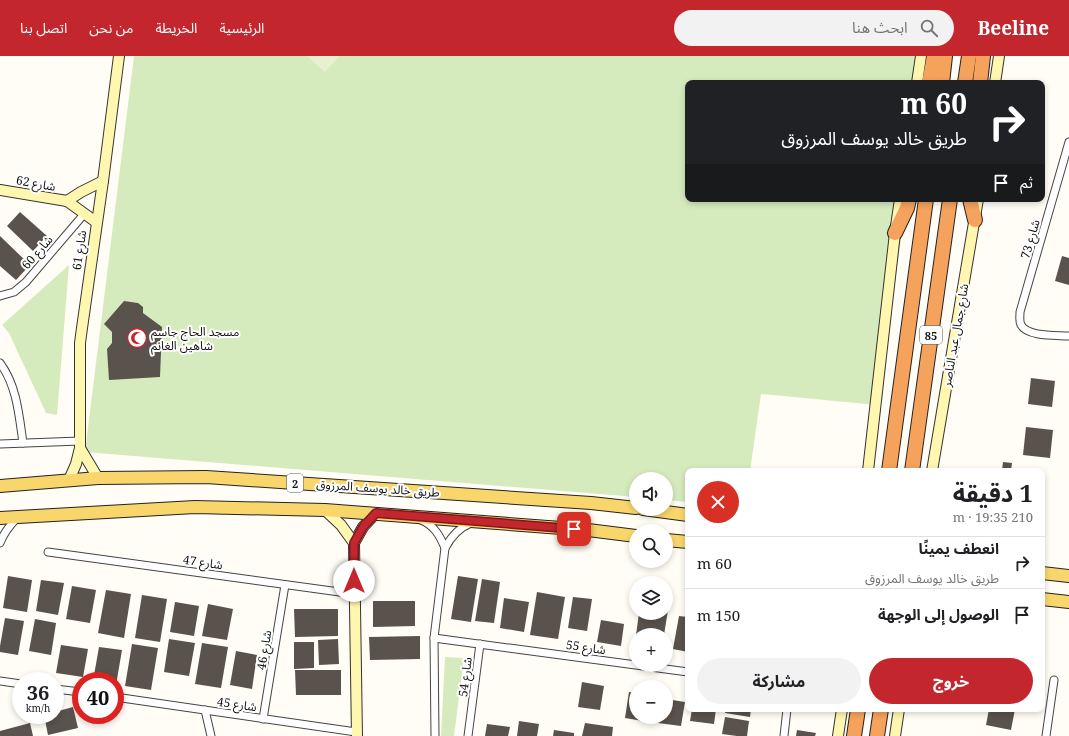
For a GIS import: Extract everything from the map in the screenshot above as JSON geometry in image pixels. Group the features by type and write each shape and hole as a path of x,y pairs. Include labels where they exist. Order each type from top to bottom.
{"highway":[{"path":"930,80 934,56"},
{"path":"942,80 945,56"},
{"path":"966,80 969,56"},
{"path":"980,80 983,56"},
{"path":"895,233 908,202"},
{"name":"85","path":"889,468 926,202"},
{"name":"شارع جمال عبد الناصر","path":"912,468 950,202"},
{"path":"971,202 975,220"},
{"path":"854,736 858,712"},
{"path":"877,736 881,712"}],"main road":[{"name":"طريق خالد يوسف المرزوق","path":"0,486 98,478 206,477 583,502 629,507"},
{"name":"2","path":"0,518 195,507 324,510 588,530 629,535"},
{"path":"673,513 685,515"},
{"path":"673,541 685,542"},
{"path":"1045,573 1069,576"},
{"path":"1045,599 1069,602"}],"street":[{"name":"شارع 61","path":"70,480 76,464 80,445 80,343 119,56"},
{"path":"917,80 921,56"},
{"path":"995,80 999,56"},
{"name":"شارع 73","path":"1069,142 1019,319 1021,325 1031,332 1069,336"},
{"name":"شارع 62","path":"67,201 103,181"},
{"name":"شارع 62","path":"0,190 67,201 96,222"},
{"path":"868,468 900,202"},
{"name":"شارع جمال عبد الناصر","path":"933,468 978,202"},
{"name":"شارع 60","path":"0,296 14,292 26,282 85,213"},
{"path":"0,363 5,370 17,402 23,443"},
{"path":"0,444 23,443 80,445 98,478"},
{"path":"324,510 341,525 354,543"},
{"path":"356,734 354,543 363,527 376,513"},
{"path":"0,543 5,532 18,517"},
{"path":"414,517 424,521 434,528 445,548"},
{"path":"435,736 434,638 445,548 450,538 457,531 476,521"},
{"name":"شارع 47","path":"48,552 354,594"},
{"name":"شارع 46","path":"263,718 286,585"},
{"name":"شارع 54","path":"434,638 480,644 468,736"},
{"name":"شارع 55","path":"480,644 685,672"},
{"path":"1046,736 1054,680"},
{"path":"0,681 12,683"},
{"name":"شارع 45","path":"124,698 263,718 356,734"},
{"path":"205,710 211,736"},
{"path":"784,736 787,712"},
{"path":"838,736 842,712"},
{"path":"895,736 899,712"}],"green space":[{"path":"134,56 928,56 924,80 685,80 685,202 907,202 877,405 761,394 750,468 685,468 685,502 673,501 673,472 629,472 629,496 85,452"},
{"path":"307,56 340,56 325,72"},
{"path":"69,265 57,415 46,413 9,333 2,325"},
{"path":"445,657 464,658 454,736 441,736"}],"building":[{"path":"20,212 47,236 33,251 7,226"},
{"path":"0,236 30,265 16,280 0,266"},
{"path":"1062,256 1069,258 1069,285 1055,281"},
{"name":"مسجد الحاج جاسم شاهين الغانم","path":"124,301 138,303 143,307 143,313 162,327 160,377 109,380 107,349 112,343 112,332 104,324"},
{"path":"1031,378 1055,381 1052,407 1028,404"},
{"path":"1026,427 1053,430 1050,458 1023,455"},
{"path":"1003,462 1012,463 1011,468 1002,468"},
{"path":"8,576 32,580 27,612 3,608"},
{"path":"458,576 478,579 471,622 451,619"},
{"path":"482,579 500,582 494,623 475,621"},
{"path":"41,580 64,583 58,615 36,611"},
{"path":"72,586 96,590 90,623 66,619"},
{"path":"106,590 131,594 124,638 98,633"},
{"path":"537,592 565,597 558,639 530,635"},
{"path":"142,595 167,599 160,642 135,638"},
{"path":"573,597 592,599 587,631 568,628"},
{"path":"504,598 529,602 524,632 500,628"},
{"path":"373,601 415,601 415,626 373,627"},
{"path":"175,602 199,606 194,636 170,632"},
{"path":"208,604 233,609 227,640 202,636"},
{"path":"294,609 338,609 338,636 295,637"},
{"path":"679,616 685,617 685,651 673,649"},
{"path":"5,618 24,621 18,655 0,652"},
{"path":"35,619 56,623 51,655 29,651"},
{"path":"601,620 624,624 621,646 597,642"},
{"path":"638,620 666,620 665,628 637,628"},
{"path":"420,636 420,659 370,660 369,637"},
{"path":"169,639 195,643 189,676 164,672"},
{"path":"338,639 339,664 319,665 318,640"},
{"path":"294,642 314,642 314,668 294,669"},
{"path":"202,643 228,647 221,688 195,684"},
{"path":"132,644 158,648 151,690 125,686"},
{"path":"61,645 88,649 84,672 72,672 72,675 64,674 64,672 56,672"},
{"path":"99,647 122,650 118,672 95,672"},
{"path":"236,651 257,655 252,689 230,685"},
{"path":"295,670 341,670 341,695 296,695"},
{"path":"582,682 604,686 600,710 578,707"},
{"path":"629,692 629,719 625,718"},
{"path":"673,700 685,702 681,726 666,724 673,724"},
{"path":"72,707 72,724 77,724 78,728 48,735 46,724 64,724 64,710"},
{"path":"692,712 716,712 714,724 690,721"},
{"path":"725,712 751,712 750,717"},
{"path":"988,712 1014,712 1011,730 986,725"},
{"path":"725,717 749,721 747,736 722,734"},
{"path":"519,721 539,724 537,736 517,736"},
{"path":"585,723 613,727 612,736 582,736"},
{"path":"30,724 33,736 0,736 0,731"},
{"path":"487,724 510,727 508,736 485,736"},
{"path":"554,730 574,733 574,736 553,736"},
{"path":"797,730 816,733 815,736 796,736"}],"place":[{"name":"مسجد الحاج جاسم شاهين الغانم","path":"137,338"}],"route":[{"path":"354,581 354,543 363,527 376,513 574,529"}]}
